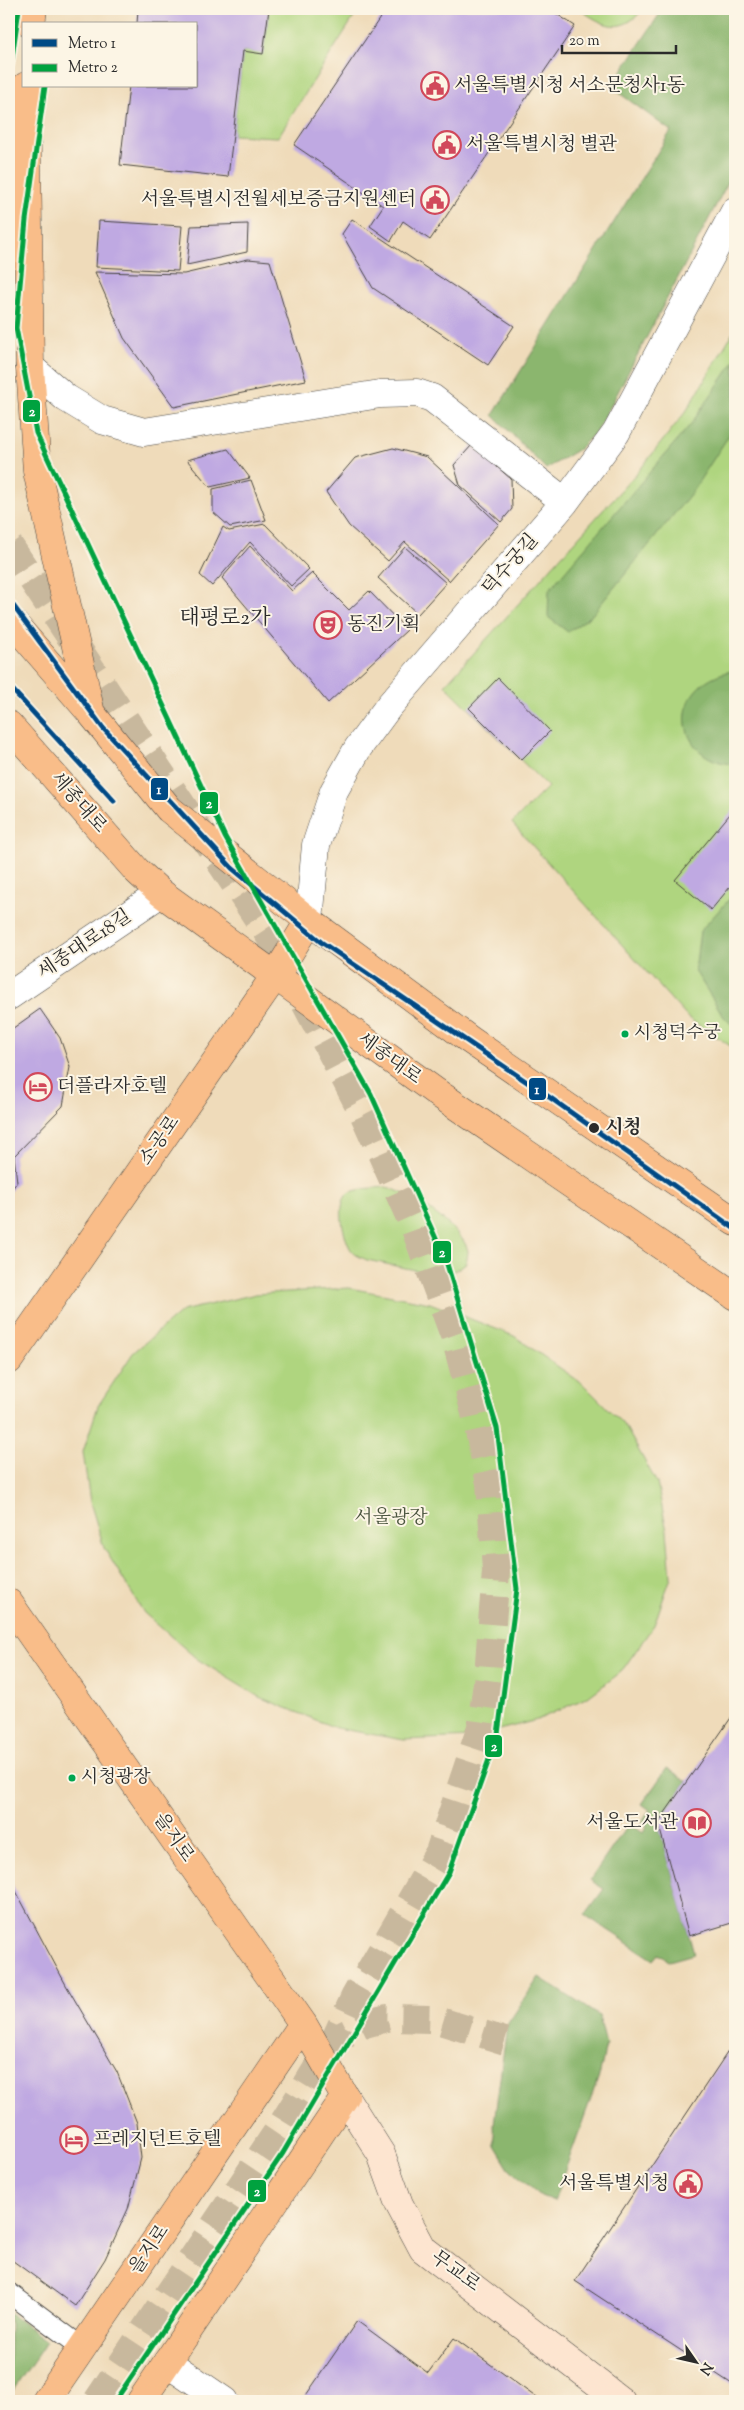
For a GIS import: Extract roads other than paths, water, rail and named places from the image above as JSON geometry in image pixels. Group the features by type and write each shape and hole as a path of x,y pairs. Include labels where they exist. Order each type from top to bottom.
{"main road":[{"path":"31,22 33,9"},
{"path":"9,126 22,86"},
{"path":"26,88 30,366 37,471 91,713"},
{"path":"9,618 91,713 169,809 309,920 470,1040 735,1222"},
{"name":"세종대로","path":"9,725 137,871 161,894 436,1092 735,1296"},
{"name":"소공로","path":"9,1360 275,976 309,920"},
{"name":"을지로","path":"9,1603 303,2024 345,2097"},
{"name":"을지로","path":"46,2401 84,2349 303,2024"},
{"path":"141,2401 345,2097"},
{"name":"무교로","path":"345,2097 381,2154 399,2204 423,2249 621,2401"}],"street":[{"name":"덕수궁길","path":"309,920 316,845 334,791 358,748 389,706 565,502 616,433 735,211"},
{"path":"30,366 66,398 102,420 144,432 380,394 418,393 432,398 565,502"},
{"name":"세종대로18길","path":"9,996 161,894"},
{"path":"167,2362 224,2401"}],"lane":[{"path":"9,2293 84,2349"}],"tunnel":[{"path":"9,545 272,940 364,1115 415,1229 456,1341 475,1413 490,1483 496,1571 488,1675 481,1727 439,1852 355,1996 335,2039"},
{"path":"97,2401 283,2123 335,2039 365,2024 387,2018 434,2019 505,2041"}],"metro line":[{"name":"2","path":"9,78 19,9"},
{"name":"2","path":"45,88 26,220 16,328 36,433 225,837 371,1094 446,1261 497,1428 517,1589 498,1734 449,1872 283,2153 115,2401"},
{"name":"1","path":"9,600 103,728 232,868 321,942 552,1099 735,1229"},
{"name":"1","path":"9,686 114,801"}],"place":[{"name":"서울특별시청 서소문청사1동","path":"435,86"},
{"name":"서울특별시청 별관","path":"447,145"},
{"name":"서울특별시전월세보증금지원센터","path":"435,200"},
{"name":"동진기획","path":"328,625"},
{"name":"시청덕수궁","path":"625,1034"},
{"name":"더플라자호텔","path":"38,1087"},
{"name":"시청","path":"594,1128"},
{"name":"시청광장","path":"72,1778"},
{"name":"서울도서관","path":"697,1823"},
{"name":"프레지던트호텔","path":"74,2140"},
{"name":"서울특별시청","path":"688,2184"}],"district":[{"name":"태평로2가","path":"225,619"}],"park label":[{"name":"서울광장","path":"391,1518"}]}
